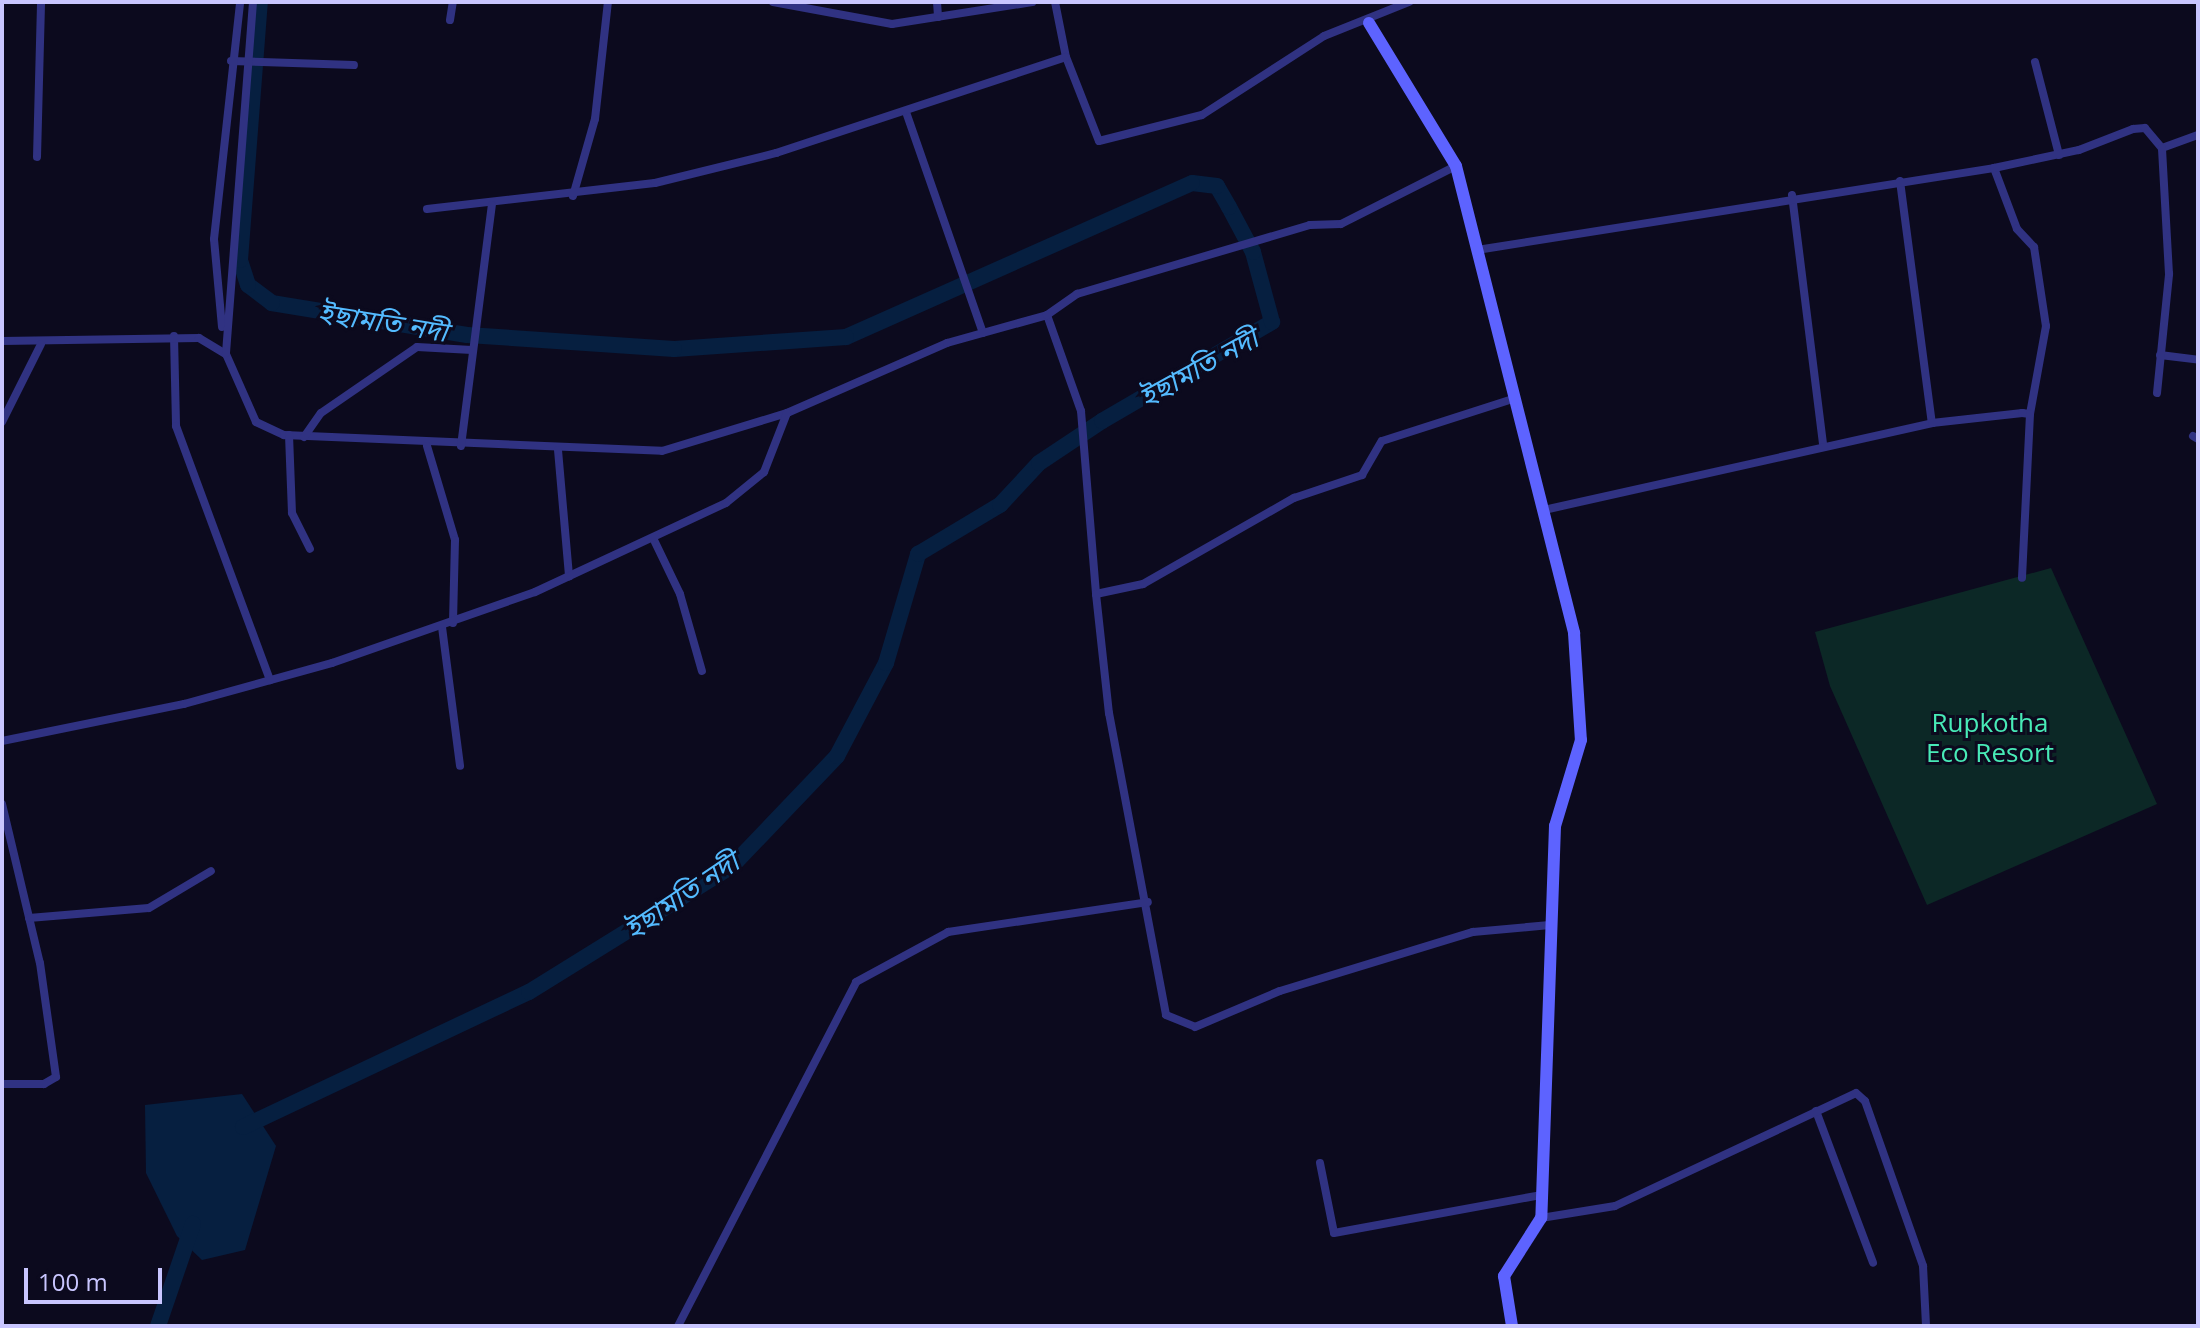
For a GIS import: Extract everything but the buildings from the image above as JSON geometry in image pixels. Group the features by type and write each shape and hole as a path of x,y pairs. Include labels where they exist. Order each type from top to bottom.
{"street":[{"path":"37,157 41,2"},
{"path":"240,2 231,61 214,239 224,351 256,422 289,435 427,446 662,451 787,413 983,333 1047,315 1077,294 1219,250 1256,245 1310,225 1341,224 1456,166"},
{"path":"224,351 253,2"},
{"path":"450,20 453,2"},
{"path":"573,196 595,119 608,2"},
{"path":"773,2 892,24 1032,2"},
{"path":"937,2 938,17"},
{"path":"1055,2 1066,57 1092,139 1104,140 1202,115 1324,36 1369,23 1409,2"},
{"path":"1369,23 1456,166 1574,633 1581,740 1555,826 1541,1218 1504,1276 1512,1326"},
{"path":"427,209 573,196 734,163 906,112 1066,57"},
{"path":"231,61 354,65"},
{"path":"2035,62 2059,155"},
{"path":"906,112 983,333"},
{"path":"1477,250 1792,195 1994,168 2059,155 2145,128 2162,148 2169,274 2157,393"},
{"path":"2162,148 2198,135"},
{"path":"1994,168 2017,229 2034,247 2046,326 2030,414 2022,578"},
{"path":"1900,181 1932,423"},
{"path":"1792,195 1823,445"},
{"path":"461,446 492,205"},
{"path":"1047,315 1081,411 1109,713 1148,902 1162,1007 1188,1028 1473,932 1550,925"},
{"path":"2,341 41,344 174,336 224,351"},
{"path":"174,336 180,441 270,680"},
{"path":"2,422 41,344"},
{"path":"304,437 321,413 417,347 472,349"},
{"path":"2160,355 2198,360"},
{"path":"1096,594 1143,584 1294,498 1362,475 1372,447 1382,441 1513,399"},
{"path":"2,741 270,680 442,627 569,577 654,540 726,503 764,472 787,413"},
{"path":"1544,510 1932,423 2030,414"},
{"path":"289,435 292,513 310,549"},
{"path":"427,446 455,540 453,623"},
{"path":"558,450 569,577"},
{"path":"654,540 680,594 702,671"},
{"path":"442,627 460,766"},
{"path":"2,804 29,918 56,1077 44,1084 2,1084"},
{"path":"29,918 149,908 211,871"},
{"path":"678,1326 856,982 948,932 1148,902"},
{"path":"1541,1218 1615,1206 1856,1093 1865,1101 1923,1266 1926,1326"},
{"path":"1816,1111 1873,1263"},
{"path":"1320,1163 1328,1227 1338,1234 1541,1195"}],"green space":[{"name":"Rupkotha Eco Resort","path":"2051,568 2157,804 1927,905 1830,686 1815,632"}],"water":[{"path":"242,1094 276,1146 245,1250 202,1260 177,1236 146,1173 145,1105"}],"waterway":[{"name":"ইছামতি নদী","path":"243,1127 529,992 732,866 837,756 886,663 918,554 1000,505 1039,463 1102,421 1272,322 1253,252 1217,186 1192,183 846,337 674,349 467,335 272,303 248,285 240,260 260,2"},
{"name":"ইছামতি নদী","path":"158,1326 193,1224"}]}
